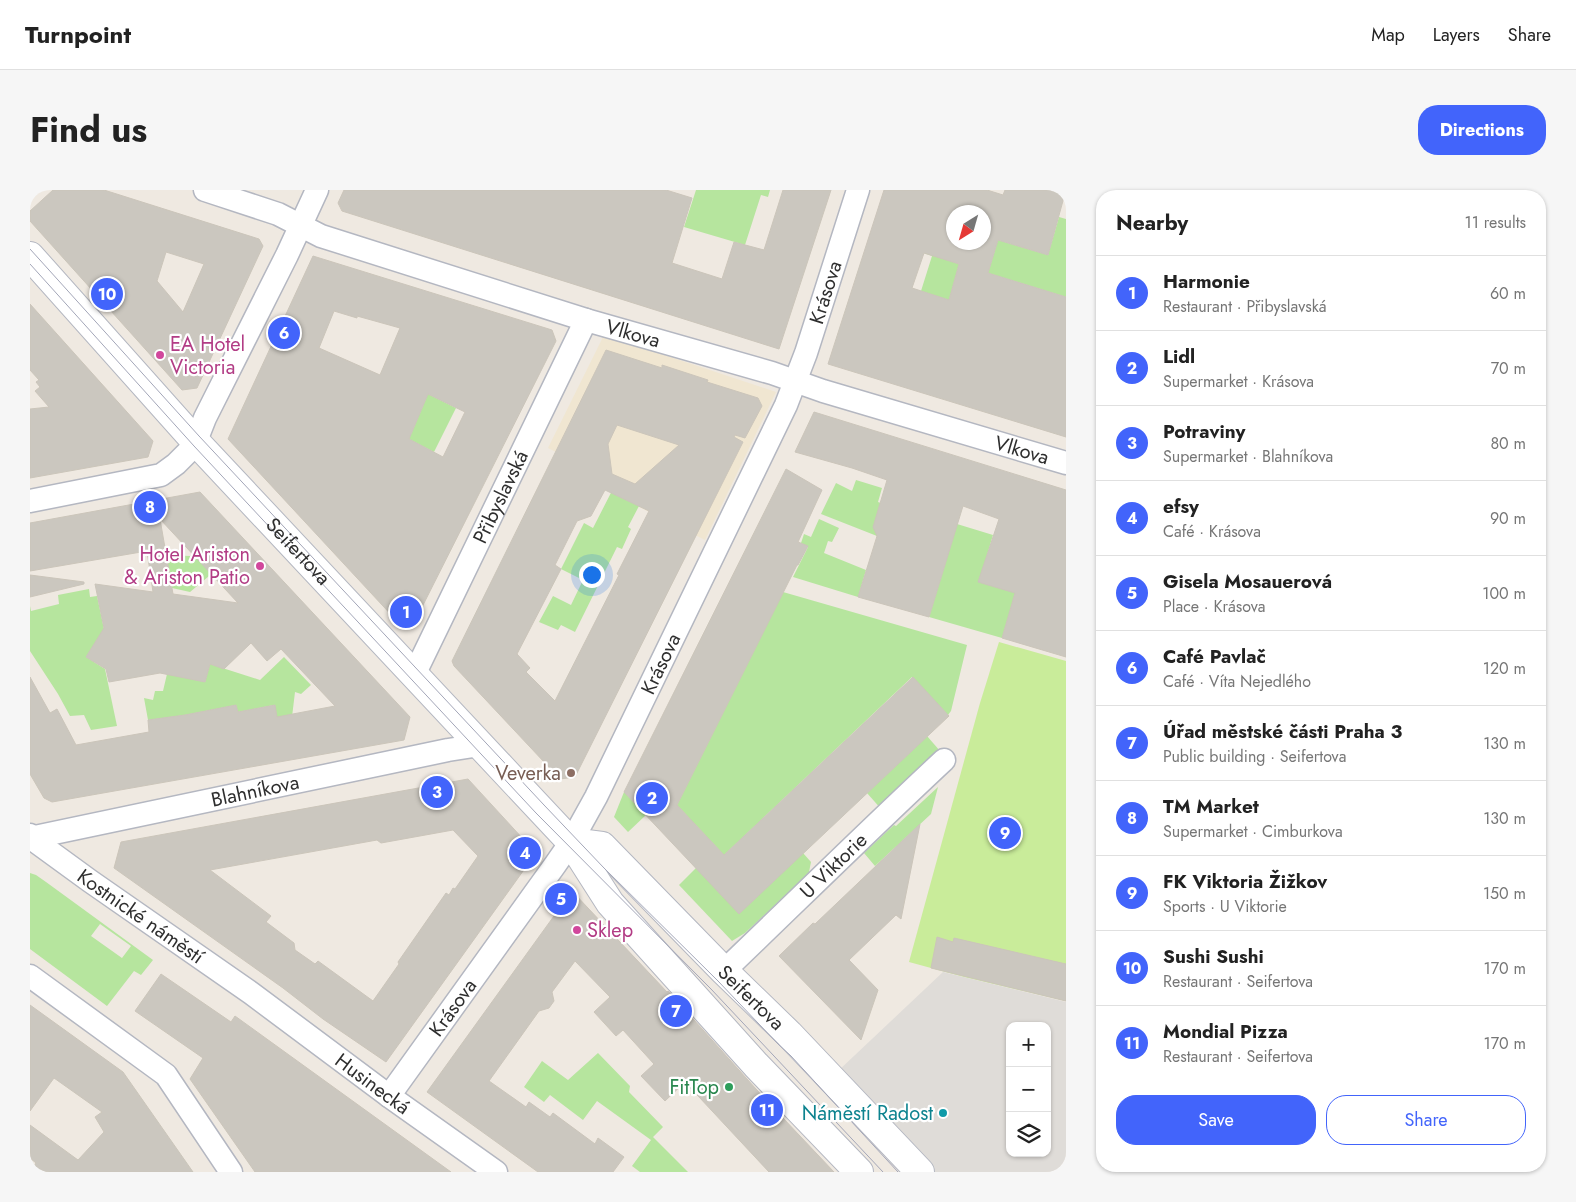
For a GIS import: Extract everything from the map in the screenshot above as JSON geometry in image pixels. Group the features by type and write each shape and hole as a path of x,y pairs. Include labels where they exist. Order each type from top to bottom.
{"street":[{"name":"Vlkova","path":"205,190 278,214 321,236 586,320 772,373 823,392 1066,463"},
{"path":"30,500 161,475 176,464 194,446 205,418 317,190"},
{"name":"Krásova","path":"389,1096 571,842 596,797 635,720 719,540 786,405 806,353 858,190"},
{"name":"Seifertova","path":"30,256 196,442 571,842 610,902 756,1064 859,1172"},
{"name":"Přibyslavská","path":"414,675 586,320"},
{"name":"Blahníkova","path":"30,837 448,750 480,745"},
{"name":"U Viktorie","path":"724,971 944,760"},
{"name":"Kostnické náměstí","path":"30,837 251,994"},
{"name":"Seifertova","path":"571,842 602,846 724,971 789,1034 920,1172"},
{"path":"30,976 166,1075 231,1172"},
{"name":"Husinecká","path":"251,994 496,1172"}],"shaded area":[{"path":"604,335 776,392 705,540 623,499 628,489 548,448"},
{"name":"Náměstí Radost","path":"943,972 1066,1002 1066,1172 933,1172 837,1072"}],"green space":[{"path":"696,190 770,190 768,197 761,195 745,245 684,227"},
{"path":"936,190 939,257 959,264 949,300 921,291 932,256 918,251"},
{"path":"1059,217 1066,219 1066,297 988,273 998,240 1048,255"},
{"path":"428,394 456,408 434,452 409,439"},
{"path":"856,480 882,488 878,502 886,505 877,536 821,514 836,483 852,491"},
{"path":"616,483 639,506 628,527 631,529 622,549 617,547 575,632 561,625 558,630 539,622 553,596 571,605 583,580 561,569 584,523 593,528"},
{"path":"819,519 839,528 832,542 828,541 824,553 866,570 858,597 793,577 808,547 801,543 804,534 811,537"},
{"path":"957,524 993,535 979,582 1019,580 1002,638 929,617"},
{"path":"193,554 215,571 190,592 172,588 166,555 190,556"},
{"path":"89,589 90,597 97,596 104,629 86,657 105,669 117,726 91,730 84,715 70,716 30,651 30,606 31,611 59,604 58,595"},
{"path":"783,592 967,645 951,711 948,715 912,677 724,855 677,805"},
{"path":"999,642 1066,661 1066,1001 909,962 980,703"},
{"path":"284,657 311,685 301,694 295,692 292,717 277,720 274,705 238,712 236,705 148,720 144,698 153,700 155,691 163,691 167,674 205,682 210,664 260,680"},
{"path":"927,736 940,751 882,810 867,793"},
{"path":"938,787 931,814 875,866 864,853"},
{"path":"624,792 646,815 628,832 614,817"},
{"path":"803,853 811,862 809,872 805,877 745,933 732,941 679,885 696,868"},
{"path":"30,873 46,882 153,960 141,975 134,971 107,1006 30,949","holes":["100,924 131,946 122,958 91,936"]},
{"path":"598,1053 630,1086 629,1092 663,1127 653,1137 688,1172 640,1172 632,1166 651,1140 597,1101 583,1120 550,1095 544,1102 524,1087 542,1061 568,1080"}],"building":[{"path":"53,190 104,190 259,239 263,246 197,388 182,390 30,221 30,211","holes":["166,252 204,264 183,312 157,281"]},
{"path":"344,190 666,190 692,198 672,263 722,279 734,242 764,250 783,190 831,190 779,349 342,211 338,203"},
{"path":"884,190 987,190 1003,195 1005,190 1066,190 1048,255 998,240 988,273 1066,297 1066,437 828,364","holes":["924,253 959,264 949,300 912,288"]},
{"path":"313,256 552,330 556,341 417,617 396,620 228,439","holes":["334,311 400,328 380,375 319,348","428,394 465,412 443,457 409,439"]},
{"path":"30,304 153,441 148,457 30,478 30,409 49,407 35,391 40,387 36,382 39,380 30,370"},
{"path":"606,350 662,368 662,365 758,398 762,406 745,438 735,435 734,437 743,442 575,777 560,779 454,666 452,661","holes":["617,425 679,445 635,484 612,474 608,444","605,490 649,511 555,701 526,672 530,668 517,654 561,569 555,565 577,521 591,516"]},
{"path":"814,412 1066,490 1066,657 1002,638 1015,593 978,582 999,519 963,506 929,617 858,597 877,536 873,527 887,480 795,452"},
{"path":"786,469 822,490 798,542 808,546 677,805 724,855 913,677 949,716 739,914 624,792"},
{"path":"200,492 410,717 404,740 52,802 44,798 30,774 30,677 50,713 57,709 76,745 149,732 148,720 236,705 238,712 275,705 277,717 335,706 281,649 267,661 251,643 224,669 210,664 205,682 160,673 109,682 106,669 86,657 104,628 95,584 153,592 147,551 30,571 30,523","holes":["160,519 238,603 173,594"]},
{"path":"30,575 84,582 84,584 30,597"},
{"path":"468,779 536,853 386,1062 323,1019 283,988 114,868 121,842","holes":["453,830 478,856 455,889 453,888 449,895 446,893 373,1001 318,961 315,964 295,950 294,943 266,922 271,916 210,870 377,840 381,843"]},
{"path":"920,824 901,919 896,915 849,960 878,990 861,1040 779,956"},
{"path":"572,891 668,991 765,1099 834,1172 769,1172 685,1082 665,1101 641,1076 654,1064 623,1030 616,1036 594,1012 610,997 575,961 552,992 554,1001 549,1008 539,1011 489,1081 526,1107 529,1102 550,1117 553,1113 595,1144 598,1138 624,1157 613,1172 538,1172 427,1092"},
{"path":"937,937 953,942 954,938 1066,964 1066,1001 931,968"},
{"path":"161,974 231,1022 235,1016 451,1172 255,1172 190,1079 203,1058 135,1011"},
{"path":"30,1005 123,1072 193,1172 30,1172 36,1163 30,1158 30,1125 78,1160 104,1132 95,1117 102,1112 54,1078 30,1111"}],"tram line":[{"path":"30,249 199,436 544,805 791,1056 898,1172"},
{"path":"30,264 194,446 536,813 711,989 883,1172"}],"place":[{"name":"Sushi Sushi","path":"107,294"},
{"name":"Café Pavlač","path":"284,333"},
{"name":"EA Hotel Victoria","path":"160,355"},
{"name":"TM Market","path":"150,507"},
{"name":"Hotel Ariston & Ariston Patio","path":"260,566"},
{"name":"Harmonie","path":"406,612"},
{"name":"Veverka","path":"571,773"},
{"name":"Potraviny","path":"437,792"},
{"name":"Lidl","path":"652,798"},
{"name":"FK Viktoria Žižkov","path":"1005,833"},
{"name":"efsy","path":"525,853"},
{"name":"Gisela Mosauerová","path":"561,899"},
{"name":"Sklep","path":"577,930"},
{"name":"Úřad městské části Praha 3","path":"676,1011"},
{"name":"FitTop","path":"729,1087"},
{"name":"Mondial Pizza","path":"767,1110"},
{"name":"Náměstí Radost","path":"943,1113"}]}
